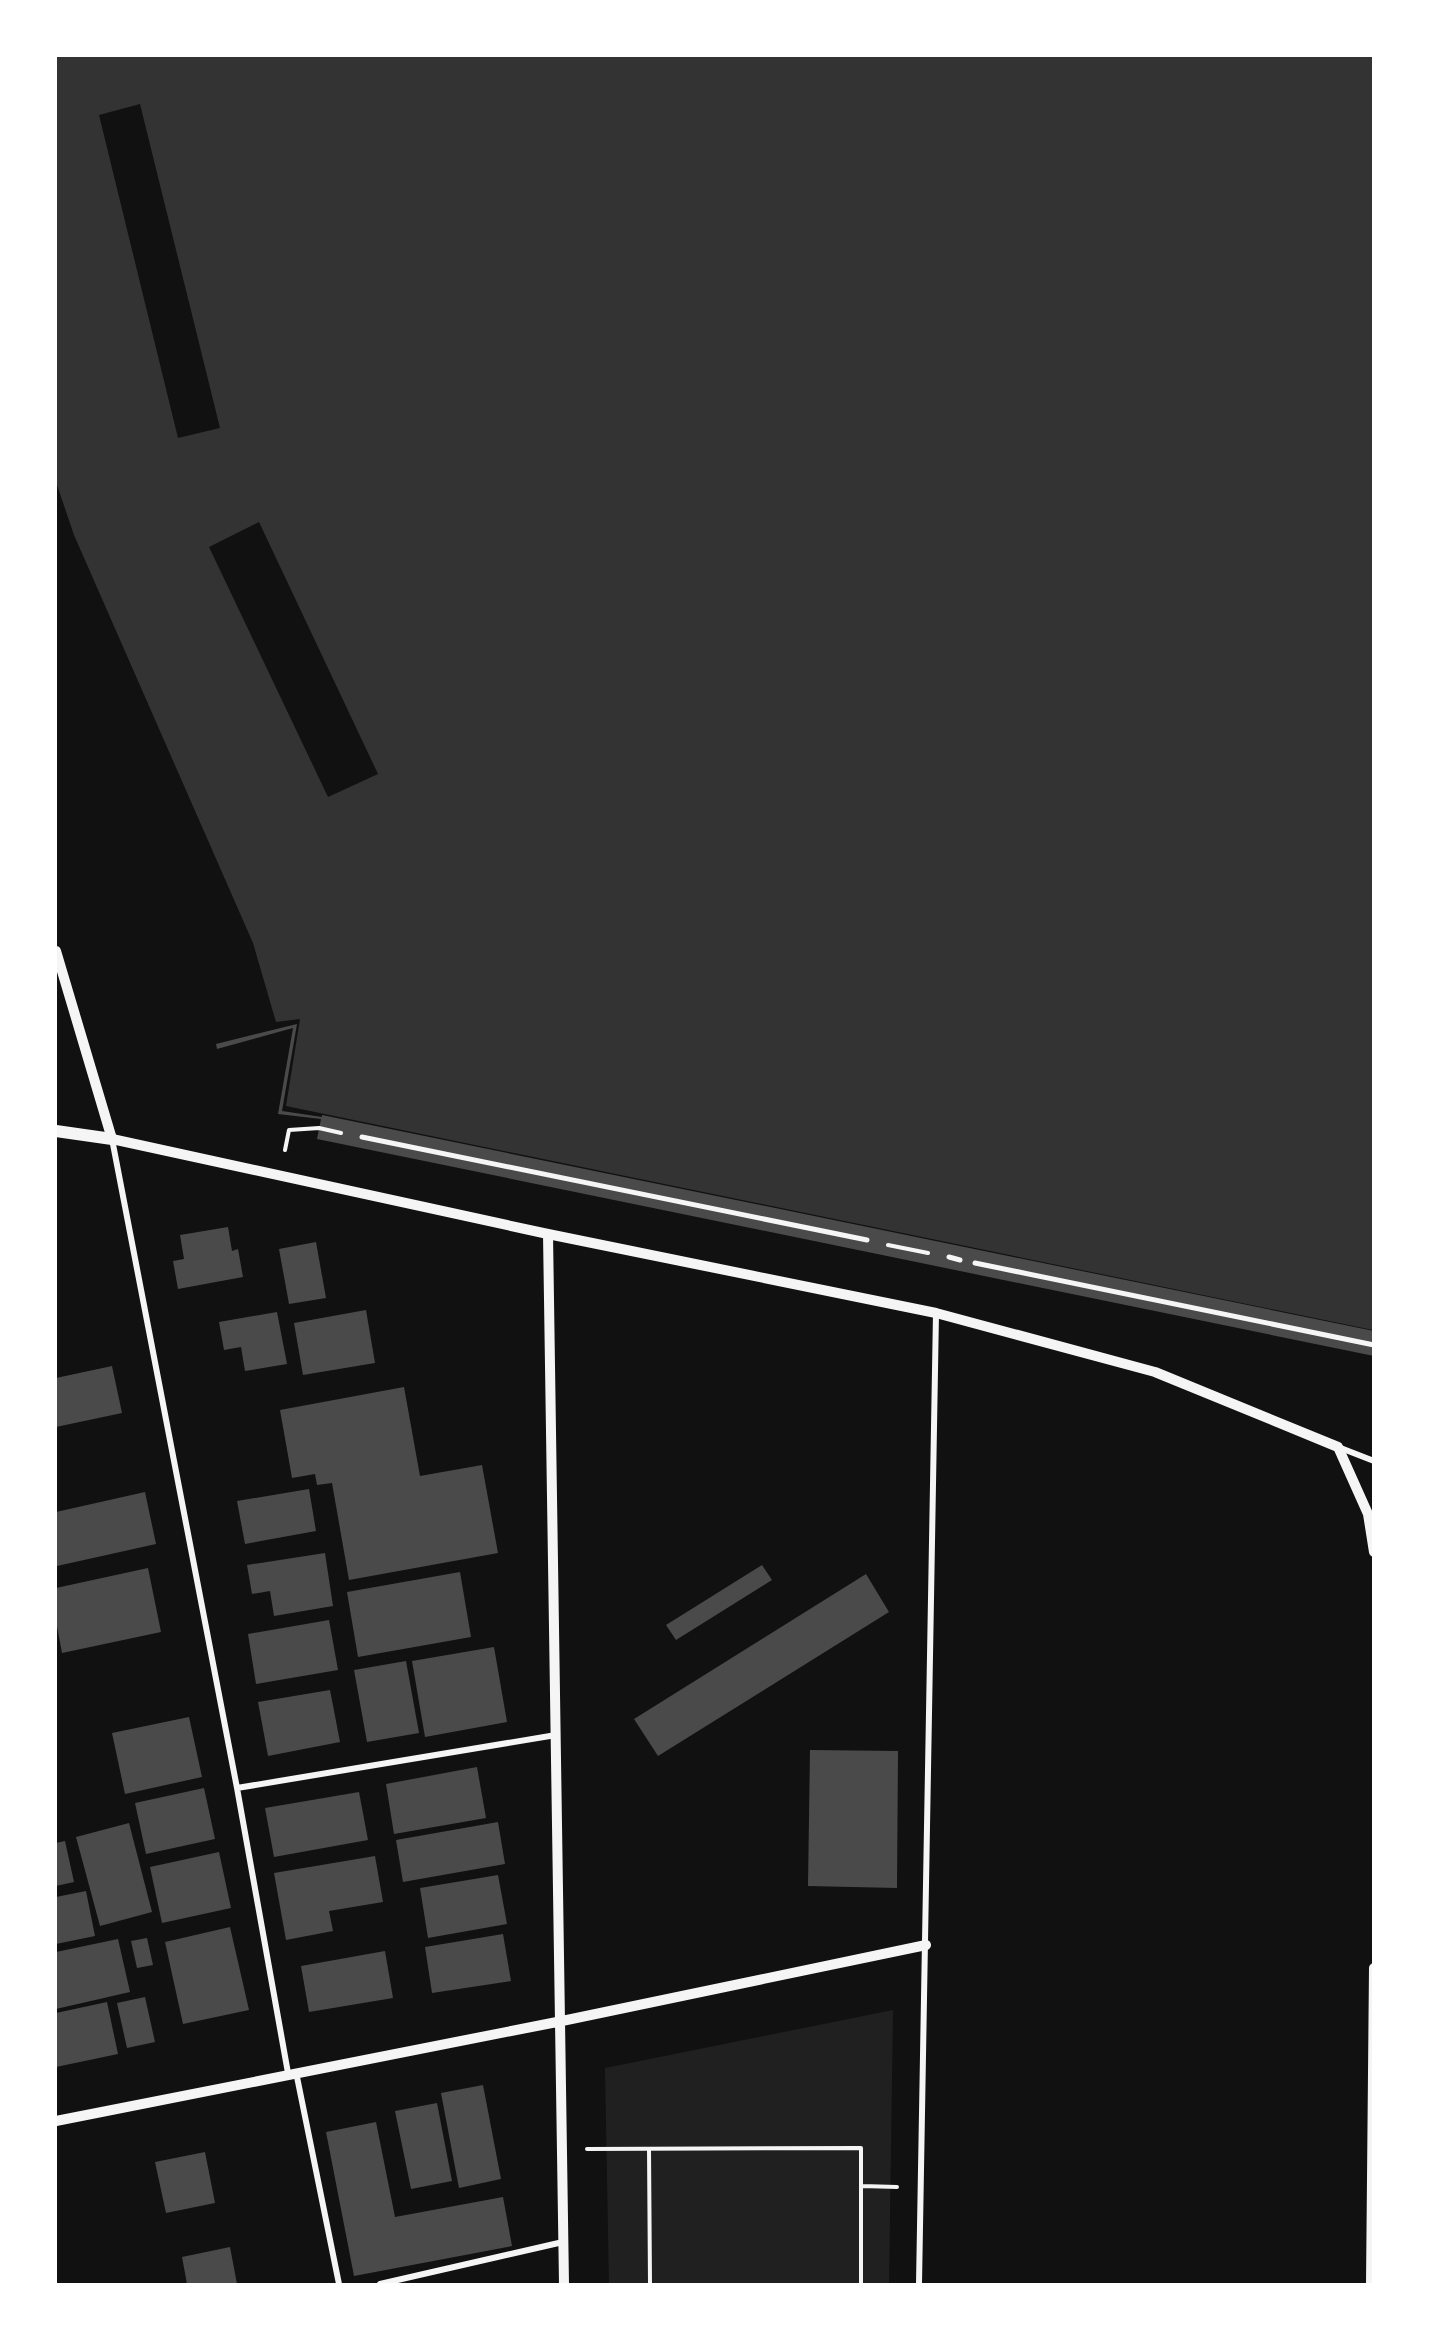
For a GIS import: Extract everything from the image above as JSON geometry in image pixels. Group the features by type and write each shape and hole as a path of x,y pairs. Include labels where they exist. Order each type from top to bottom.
{"main road":[{"path":"56,1131 112,1139"}],"street":[{"path":"56,951 112,1139 292,2073 339,2284"},
{"path":"362,1137 867,1240"},
{"path":"112,1139 548,1234 936,1313 1155,1372 1374,1461"},
{"path":"548,1234 562,2021 564,2284"},
{"path":"949,1257 960,1260"},
{"path":"975,1263 1374,1345"},
{"path":"919,2284 936,1313"},
{"path":"1338,1447 1368,1514 1374,1552"},
{"path":"237,1788 557,1735"},
{"path":"56,2121 562,2021 926,1945"},
{"path":"1371,2284 1374,1968"},
{"path":"380,2284 564,2242"}],"path":[{"path":"280,1175 289,1130 319,1128"},
{"path":"896,1247 922,1252"},
{"path":"562,2149 861,2148 861,2284"},
{"path":"649,2150 650,2284"},
{"path":"862,2186 921,2188"}],"shaded area":[{"path":"56,56 1373,56 1373,1330 286,1106 300,1019 276,1022 253,943 74,535 56,482"},
{"path":"893,2010 889,2284 609,2284 605,2068"}],"pier":[{"path":"140,104 220,428 178,438 99,115"},
{"path":"259,522 378,774 328,797 209,547"}],"building":[{"path":"297,1024 282,1111 322,1117 322,1115 1374,1331 1374,1356 317,1139 321,1119 278,1114 293,1028 217,1049 216,1044"},
{"path":"228,1227 232,1251 238,1249 243,1277 178,1289 173,1261 184,1259 180,1235"},
{"path":"316,1242 326,1298 289,1304 279,1249"},
{"path":"366,1310 375,1363 303,1375 294,1323"},
{"path":"277,1312 287,1364 245,1371 241,1347 224,1350 219,1322"},
{"path":"112,1366 122,1413 56,1427 56,1378"},
{"path":"404,1387 420,1476 482,1465 498,1553 349,1580 332,1483 317,1485 315,1474 292,1478 280,1410"},
{"path":"309,1489 316,1531 245,1544 237,1501"},
{"path":"145,1492 156,1544 57,1566 56,1512"},
{"path":"325,1553 333,1606 274,1616 270,1591 252,1594 247,1565"},
{"path":"762,1565 772,1580 676,1640 666,1625"},
{"path":"148,1568 161,1632 62,1653 56,1621 56,1588"},
{"path":"460,1572 471,1637 358,1657 347,1592"},
{"path":"866,1574 889,1612 658,1756 634,1719"},
{"path":"329,1620 338,1670 256,1684 248,1634"},
{"path":"494,1647 507,1722 425,1737 412,1661"},
{"path":"406,1661 419,1733 367,1742 354,1670"},
{"path":"330,1690 340,1742 268,1756 258,1702"},
{"path":"189,1717 202,1777 125,1794 112,1733"},
{"path":"810,1750 898,1751 897,1888 808,1886"},
{"path":"477,1767 486,1818 394,1834 386,1784"},
{"path":"204,1788 215,1839 146,1854 135,1803"},
{"path":"359,1792 368,1840 274,1857 265,1808"},
{"path":"498,1822 505,1864 403,1882 396,1840"},
{"path":"129,1823 152,1912 100,1926 76,1837"},
{"path":"65,1841 74,1882 56,1886 56,1843"},
{"path":"219,1852 231,1908 162,1923 150,1867"},
{"path":"375,1856 383,1902 329,1911 333,1931 286,1940 274,1873"},
{"path":"498,1875 507,1924 428,1938 420,1888"},
{"path":"86,1891 95,1936 56,1944 56,1897"},
{"path":"230,1927 249,2010 183,2024 165,1942"},
{"path":"503,1934 511,1981 432,1993 425,1947"},
{"path":"147,1938 153,1965 137,1968 131,1941"},
{"path":"118,1939 130,1992 56,2009 56,1952"},
{"path":"385,1951 393,1998 309,2012 301,1966"},
{"path":"145,1997 155,2042 127,2048 117,2003"},
{"path":"107,2002 118,2054 56,2067 56,2013"},
{"path":"483,2085 501,2179 459,2188 441,2093"},
{"path":"437,2103 452,2181 411,2189 395,2111"},
{"path":"376,2122 395,2217 503,2197 512,2246 354,2276 326,2132"},
{"path":"205,2152 215,2203 166,2213 155,2162"},
{"path":"230,2247 237,2284 187,2284 182,2257"}]}
